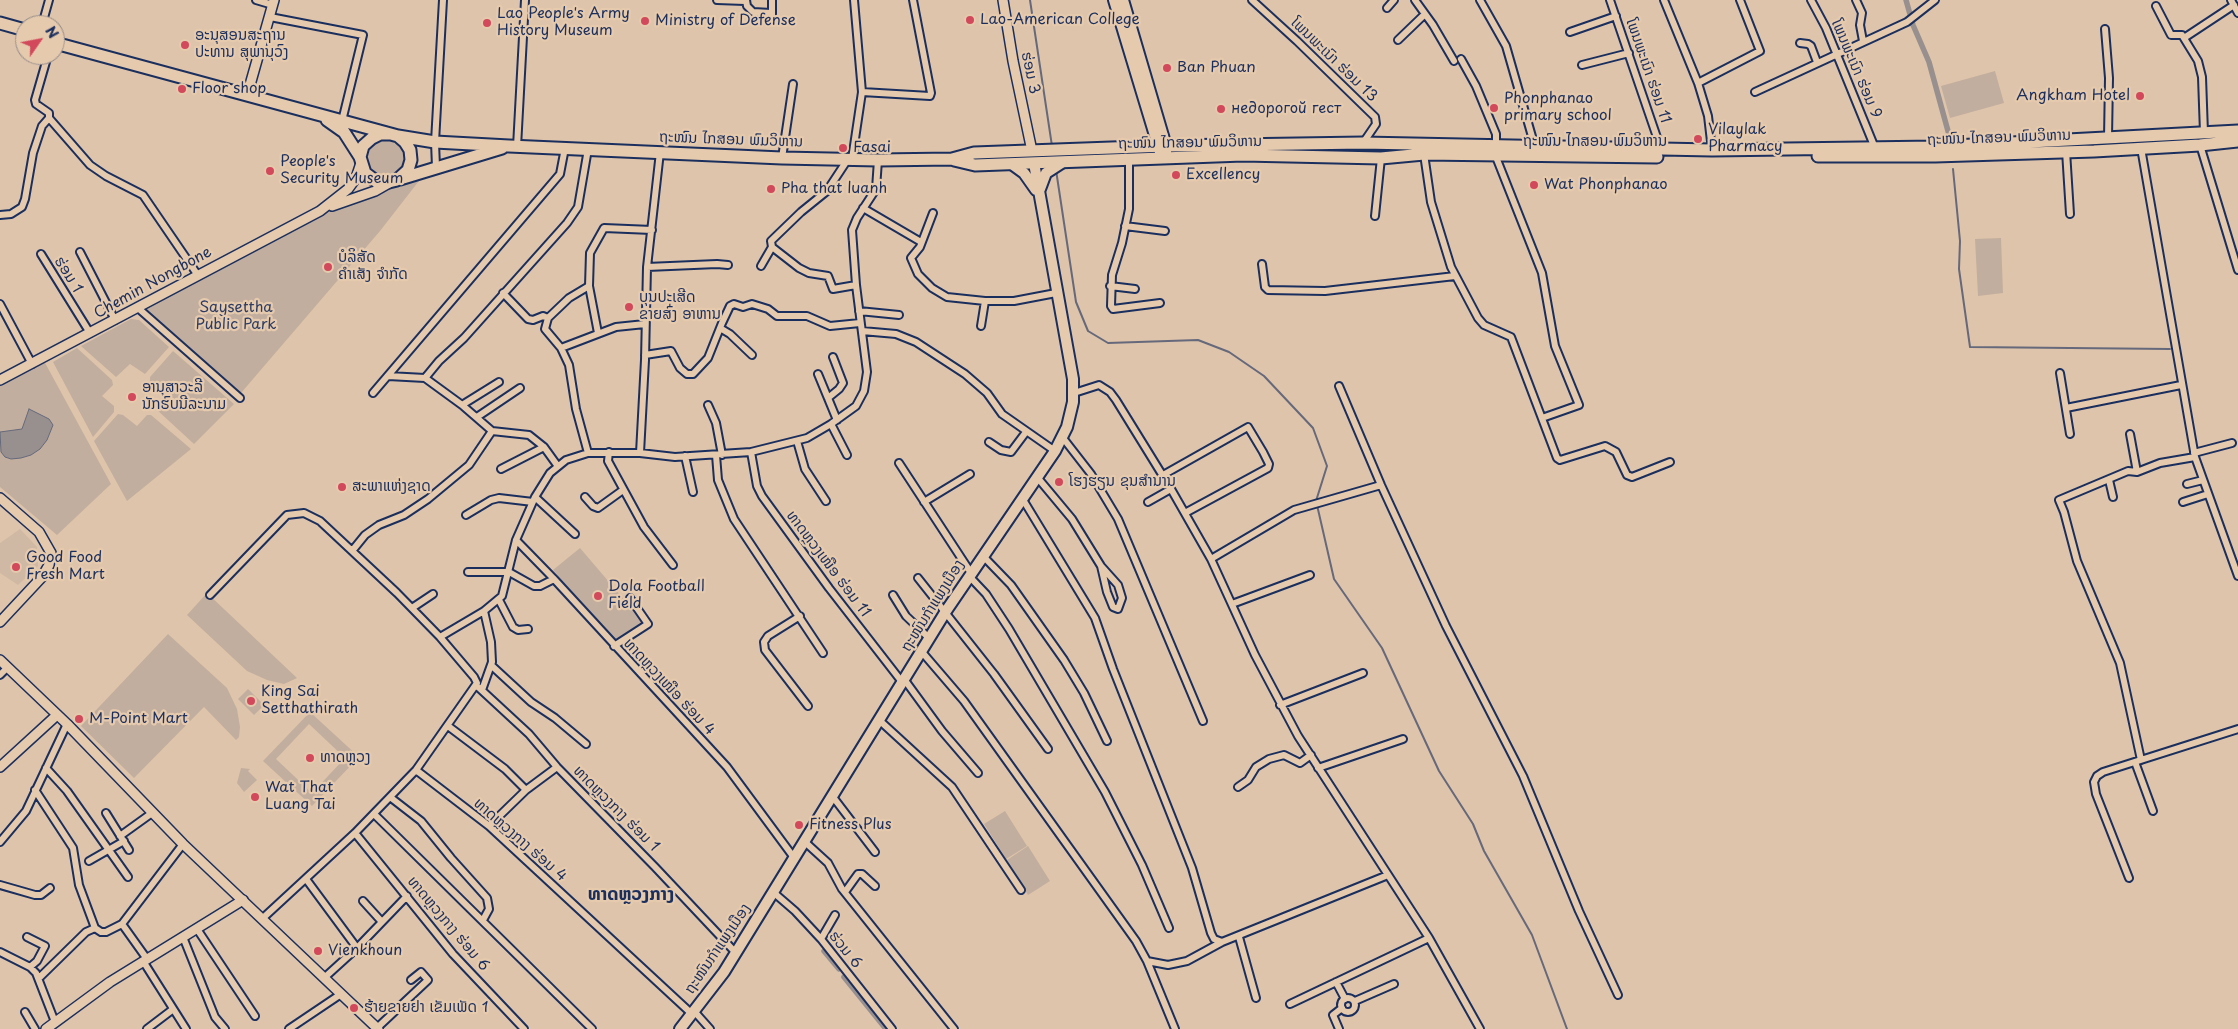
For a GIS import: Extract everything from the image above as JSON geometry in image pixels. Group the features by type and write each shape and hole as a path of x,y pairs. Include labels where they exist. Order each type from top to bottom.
{"highway":[{"path":"0,23 15,27"},
{"path":"0,28 15,32"},
{"name":"ຖະໜົນ ໄກສອນ ພົມວິຫານ","path":"65,41 248,92 306,106 344,132 360,160"},
{"name":"ຖະໜົນ ໄກສອນ ພົມວິຫານ","path":"65,46 394,135 435,142 782,158 952,159 974,153 1040,160"},
{"name":"ຖະໜົນ ໄກສອນ ພົມວິຫານ","path":"952,159 975,165 1013,165 1067,158 1363,143 1496,151 1927,156 2066,151 2093,145 2108,138 2238,132"},
{"path":"380,134 394,135 405,142 410,150 411,160 408,170 393,181 371,179 365,173 360,160 363,146 380,134"},
{"name":"ຖະໜົນ ໄກສອນ ພົມວິຫານ","path":"1067,158 1129,159 1163,152 1382,158 1535,147 1712,150 2093,145 2140,148 2238,141"},
{"name":"ຖະໜົນ ໄກສອນ ພົມວິຫານ","path":"393,181 436,167 513,147"}],"main road":[{"path":"1114,0 1163,152"},
{"path":"1123,0 1163,152"},
{"path":"1039,195 1040,160 1067,158"},
{"name":"ຖະໜົນກຳແພງເມືອງ","path":"680,1029 736,953 946,611 1063,438 1071,413 1074,393 1039,195 1040,160"},
{"path":"1013,165 1024,173 1039,195"}],"street":[{"path":"45,15 49,0"},
{"path":"248,92 274,2 256,0"},
{"path":"436,167 435,142 443,0"},
{"path":"513,147 525,0"},
{"path":"717,0 746,0 747,6 754,12 771,17 772,0"},
{"path":"761,266 772,247 771,241 826,191 850,159 862,92 854,0"},
{"path":"862,92 930,96 931,93 913,0"},
{"name":"ຮ່ອມ 3","path":"1003,0 1013,61 1040,160"},
{"name":"ໂພນພະເນົາ ຮ່ອມ 13","path":"1252,0 1375,117 1376,124 1363,143"},
{"path":"1387,8 1394,0"},
{"path":"1415,0 1454,61"},
{"path":"1480,0 1506,46 1535,147"},
{"name":"ໂພນພະເນົາ ຮ່ອມ 11","path":"1610,0 1661,149"},
{"path":"1664,0 1698,83 1708,116 1712,150"},
{"path":"1698,83 1760,51 1740,0"},
{"name":"ໂພນພະເນົາ ຮ່ອມ 9","path":"1811,0 1837,53 1875,148"},
{"path":"1856,0 1862,13 1860,25 1863,41"},
{"path":"1755,92 1907,22 1935,0"},
{"path":"2184,38 2232,2 2238,13"},
{"path":"2156,6 2172,35 2181,34 2200,66 2204,133"},
{"path":"1398,40 1425,14"},
{"path":"1570,32 1616,16"},
{"path":"270,17 363,35 342,121"},
{"path":"2105,29 2110,78 2108,138"},
{"path":"1800,44 1808,44 1810,46 1817,62"},
{"path":"1582,65 1628,53"},
{"path":"1461,58 1476,86 1496,134 1496,151 1542,273 1555,346 1579,405 1542,418"},
{"path":"45,65 35,100 38,106 49,112 49,118 70,144 97,170 143,195 197,274"},
{"path":"782,158 793,84"},
{"path":"0,215 12,214 22,207 32,156 42,126 49,118"},
{"path":"2200,145 2238,270"},
{"path":"373,393 560,174 565,148"},
{"path":"2140,148 2195,455 2238,576"},
{"path":"425,378 464,338 567,223 578,207 588,149"},
{"path":"2066,151 2070,214"},
{"path":"640,453 645,355 646,267 660,152"},
{"path":"1424,154 1431,202 1455,276 1478,318 1484,325 1511,337 1557,458 1560,460 1605,446 1616,452 1627,475 1632,477 1670,462"},
{"path":"1375,216 1382,158"},
{"path":"1129,159 1129,209 1110,286 1111,306 1113,309 1160,303"},
{"path":"320,211 348,189 356,178 360,160"},
{"path":"440,637 499,600 505,589 516,540 534,500 557,465 577,455 588,453 609,452 685,456 751,452 797,442 834,422 856,406 864,391 866,372 852,230 877,185 878,160"},
{"path":"320,211 393,181"},
{"path":"863,208 921,242"},
{"name":"Chemin Nongbone","path":"0,380 138,308 197,274 320,211"},
{"path":"933,213 920,247 910,258 922,280 947,297 985,301 1014,301 1056,293"},
{"path":"1125,226 1165,231"},
{"path":"598,333 589,286 590,253 601,231 607,228 652,230"},
{"path":"772,247 799,268 809,273 828,276 833,289 856,285"},
{"path":"80,252 115,320"},
{"name":"ຮ່ອມ 1","path":"41,254 90,333"},
{"path":"1262,264 1265,288 1268,290 1325,291 1455,276"},
{"path":"646,267 728,265"},
{"path":"588,453 576,410 569,365 561,348 546,329 548,318 570,298 589,286"},
{"path":"1110,286 1135,289"},
{"path":"503,293 528,319 533,320 543,316 548,318"},
{"path":"982,326 985,301"},
{"path":"0,304 32,364"},
{"path":"645,355 671,351 680,368 687,374 693,374 708,358 730,306 734,304 743,306 752,304 768,309 778,316 807,316 830,326 860,323"},
{"path":"138,308 240,398"},
{"path":"859,311 899,314"},
{"path":"561,348 616,327 645,324"},
{"path":"720,328 730,334 752,355"},
{"path":"862,331 896,334 916,342 965,374 987,393 1002,414 1055,451"},
{"path":"828,398 843,383 833,356"},
{"path":"2060,373 2070,434"},
{"path":"818,374 847,455"},
{"path":"388,376 425,378 477,416 492,431 529,435 544,447 557,465"},
{"path":"462,405 499,382"},
{"path":"1074,393 1099,385 1110,392 1163,475 1211,559 1280,705 1310,756 1429,938 1480,1029"},
{"path":"2066,408 2182,385"},
{"path":"1339,386 1381,485 1446,626 1523,776 1579,911 1618,995"},
{"path":"477,416 520,388"},
{"path":"708,405 716,422 719,455 718,480 734,519 800,616 822,652"},
{"path":"1163,475 1248,427 1263,452 1269,464 1268,468 1185,513"},
{"path":"352,551 366,535 379,525 404,516 469,465 492,431"},
{"path":"989,442 1001,450 1011,452 1026,432"},
{"path":"2130,434 2137,472"},
{"path":"1063,438 1091,474 1118,519 1203,720"},
{"path":"797,442 805,470 826,501"},
{"path":"2153,811 2138,761 2120,663 2077,561 2059,500 2128,471 2137,472 2160,463 2195,455 2232,442"},
{"path":"501,469 544,447"},
{"path":"609,452 608,461 623,490 644,527 673,565"},
{"name":"ທາດຫຼວງເໜືອ ຮ່ອມ 11","path":"751,452 762,496 830,588 942,731 978,773"},
{"path":"685,456 693,492"},
{"path":"899,463 970,574 1010,629 1100,784 1142,865 1169,928"},
{"path":"924,502 970,474"},
{"path":"1037,477 1072,519 1101,566 1118,585 1122,592 1118,609 1112,607 1106,592 1101,566"},
{"path":"2109,480 2113,498"},
{"path":"2187,484 2203,480"},
{"path":"1211,559 1289,513 1381,485"},
{"path":"1148,502 1171,489"},
{"path":"585,497 593,506 598,508 623,490"},
{"path":"2183,502 2208,494"},
{"path":"0,498 39,532 50,553 49,565 42,577 0,622"},
{"path":"466,515 492,500 500,498 534,500 575,534"},
{"path":"1022,498 1095,618 1113,669 1192,868 1211,933 1214,939 1222,942"},
{"name":"ທາດຫຼວງກາງ ຮ່ອມ 1","path":"210,595 287,515 304,513 320,521 440,637 476,679 476,685 529,734 557,767 736,953"},
{"name":"ທາດຫຼວງເໜືອ ຮ່ອມ 4","path":"516,540 554,578 727,768 795,859"},
{"path":"983,556 1011,585 1064,660 1084,693 1107,741"},
{"path":"468,572 509,572 534,586 540,586 554,578"},
{"path":"1232,604 1310,575"},
{"path":"918,578 946,611 1048,749"},
{"path":"412,608 433,594"},
{"path":"893,595 911,621 929,638"},
{"path":"614,646 648,624 630,598"},
{"path":"499,600 513,627 518,630 528,629"},
{"path":"482,690 492,666 492,642 484,611"},
{"path":"800,616 768,636 764,642 765,650 808,706"},
{"path":"922,652 964,701 1108,901 1147,961 1175,1029"},
{"path":"0,660 67,724 183,844 377,1028 428,980 421,972 411,980"},
{"path":"492,666 532,702 586,744"},
{"path":"0,675 8,668"},
{"path":"1280,705 1363,673"},
{"path":"263,918 355,833 416,770 476,685"},
{"path":"0,767 57,715"},
{"path":"879,720 952,787 1020,890"},
{"path":"0,842 26,812 67,724"},
{"path":"448,726 505,769 526,790"},
{"path":"2130,878 2096,794 2094,782 2096,776 2103,772 2238,729"},
{"path":"1318,768 1403,739"},
{"path":"1238,787 1248,780 1256,767 1269,759 1284,755 1300,763 1310,756"},
{"path":"488,826 526,790 557,767"},
{"path":"46,768 67,791 128,877"},
{"name":"ທາດຫຼວງກາງ ຮ່ອມ 4","path":"416,770 488,826 710,1029"},
{"path":"35,790 73,848 78,881 95,928 101,932 106,932 122,924 183,844"},
{"path":"390,797 422,820 451,858 487,898 489,908 483,920"},
{"path":"832,798 875,852"},
{"path":"106,813 129,850"},
{"path":"89,861 110,850 152,813"},
{"path":"374,814 592,1029"},
{"name":"ທາດຫຼວງກາງ ຮ່ອມ 6","path":"355,833 454,954 524,1029"},
{"path":"805,842 828,863 845,892 954,1029"},
{"path":"845,892 858,874 862,874 875,886"},
{"path":"1147,961 1168,965 1187,961 1222,942 1388,875"},
{"path":"306,879 357,948"},
{"path":"0,886 35,895 41,895 50,888"},
{"name":"ຮ່ວມ 6","path":"773,892 795,911 821,939 892,1029"},
{"path":"324,978 357,948 407,896"},
{"path":"0,952 30,967 39,978 52,1026 110,982 244,900"},
{"path":"363,901 382,922"},
{"path":"821,939 835,915"},
{"path":"122,924 145,960 172,1010 186,1029"},
{"path":"39,978 86,932 95,928"},
{"path":"197,929 255,1016"},
{"path":"27,937 45,946 37,960 30,967"},
{"path":"1238,937 1256,998"},
{"path":"183,938 215,1017 225,1029"},
{"path":"1290,1004 1429,938"},
{"path":"1336,982 1345,998"},
{"path":"1354,1001 1394,984"},
{"path":"290,1029 341,994"},
{"path":"1345,998 1352,998 1354,1001"},
{"path":"1339,1029 1333,1015 1342,1008 1345,998"},
{"path":"1342,1008 1345,1011 1352,1011 1355,1006 1354,1001"},
{"path":"147,1029 172,1010"},
{"path":"25,1012 35,1029"}],"shaded area":[{"path":"29,409 49,419 53,425 47,440 40,449 31,455 11,459 5,457 1,452 0,432 22,429"},
{"path":"20,529 37,547 38,566 18,585 0,573 0,543"}],"green space":[{"path":"1995,71 2004,103 1950,118 1941,86"},
{"path":"380,136 404,143 406,170 388,181 367,172 364,148"},
{"name":"Saysettha Public Park","path":"422,177 380,231 241,393 143,308 312,218"},
{"path":"2001,238 2003,293 1978,296 1975,239"},
{"path":"131,319 139,320 169,347 145,374 130,364 116,377 81,346"},
{"path":"77,348 112,380 113,385 102,396 114,406 114,412 93,437 53,362"},
{"path":"173,351 234,404 194,444 156,409 156,405 165,394 150,382 150,377"},
{"path":"44,361 111,484 57,535 0,487 0,384"},
{"path":"118,414 123,415 137,426 147,415 151,415 191,449 127,501 94,441"},
{"name":"Dola Football Field","path":"580,548 644,623 614,640 553,570"},
{"path":"207,593 297,678 284,684 267,680 247,671 187,615"},
{"path":"168,634 227,688 237,709 240,727 239,737 236,740 204,707 134,778 81,726"},
{"path":"248,689 264,705 254,715 238,699"},
{"path":"310,712 359,757 312,806 263,761","holes":["309,724 345,758 312,793 276,759"]},
{"path":"241,768 250,769 248,771 257,780 244,792 237,783"},
{"path":"1005,811 1027,846 1006,859 984,824"},
{"path":"1028,846 1050,881 1028,895 1007,860"}],"waterway":[{"path":"1030,0 1052,146"},
{"path":"1906,0 1913,25 1929,62 1951,142"},
{"path":"1953,169 1960,241 1959,269 1970,347 2170,349"},
{"path":"1056,170 1076,302 1088,331 1108,343 1198,340 1229,352 1264,376 1313,428 1327,466 1316,501"},
{"path":"1317,505 1334,579 1382,648 1439,771 1473,824 1484,851 1532,935 1567,1029"},
{"path":"824,951 839,969"},
{"path":"844,977 886,1029"}],"place":[{"name":"Lao-American College","path":"970,20"},
{"name":"Ministry of Defense","path":"645,21"},
{"name":"Lao People's Army History Museum","path":"487,23"},
{"name":"ອະນຸສອນສະຖານ ປະທານ ສຸພານຸວົງ","path":"185,45"},
{"name":"Ban Phuan","path":"1167,68"},
{"name":"Floor shop","path":"182,89"},
{"name":"Angkham Hotel","path":"2140,96"},
{"name":"Phonphanao primary school","path":"1494,108"},
{"name":"недорогой гест","path":"1221,109"},
{"name":"Vilaylak Pharmacy","path":"1698,139"},
{"name":"Fasai","path":"843,148"},
{"name":"People's Security Museum","path":"270,171"},
{"name":"Excellency","path":"1176,175"},
{"name":"Wat Phonphanao","path":"1534,185"},
{"name":"Pha that luanh","path":"771,189"},
{"name":"ບໍລິສັດ ຄຳເສັງ ຈຳກັດ","path":"328,267"},
{"name":"ບຸນປະເສີດ ຂາຍສົ່ງ ອາຫານ","path":"629,307"},
{"name":"ອານຸສາວະລີ ນັກຮົບນີລະນາມ","path":"132,397"},
{"name":"ໂຮງຮຽນ ຂຸນສຳນານ","path":"1059,482"},
{"name":"ສະພາແຫ່ງຊາດ","path":"342,487"},
{"name":"Good Food Fresh Mart","path":"16,567"},
{"name":"Dola Football Field","path":"598,596"},
{"name":"King Sai Setthathirath","path":"251,701"},
{"name":"M-Point Mart","path":"79,719"},
{"name":"ທາດຫຼວງ","path":"310,758"},
{"name":"Wat That Luang Tai","path":"255,797"},
{"name":"Fitness Plus","path":"799,825"},
{"name":"Vienkhoun","path":"318,951"},
{"name":"ຮ້າຍຂາຍຢາ ເຂັມເພັດ 1","path":"354,1008"}],"district":[{"name":"ທາດຫຼວງກາງ","path":"631,895"}]}
